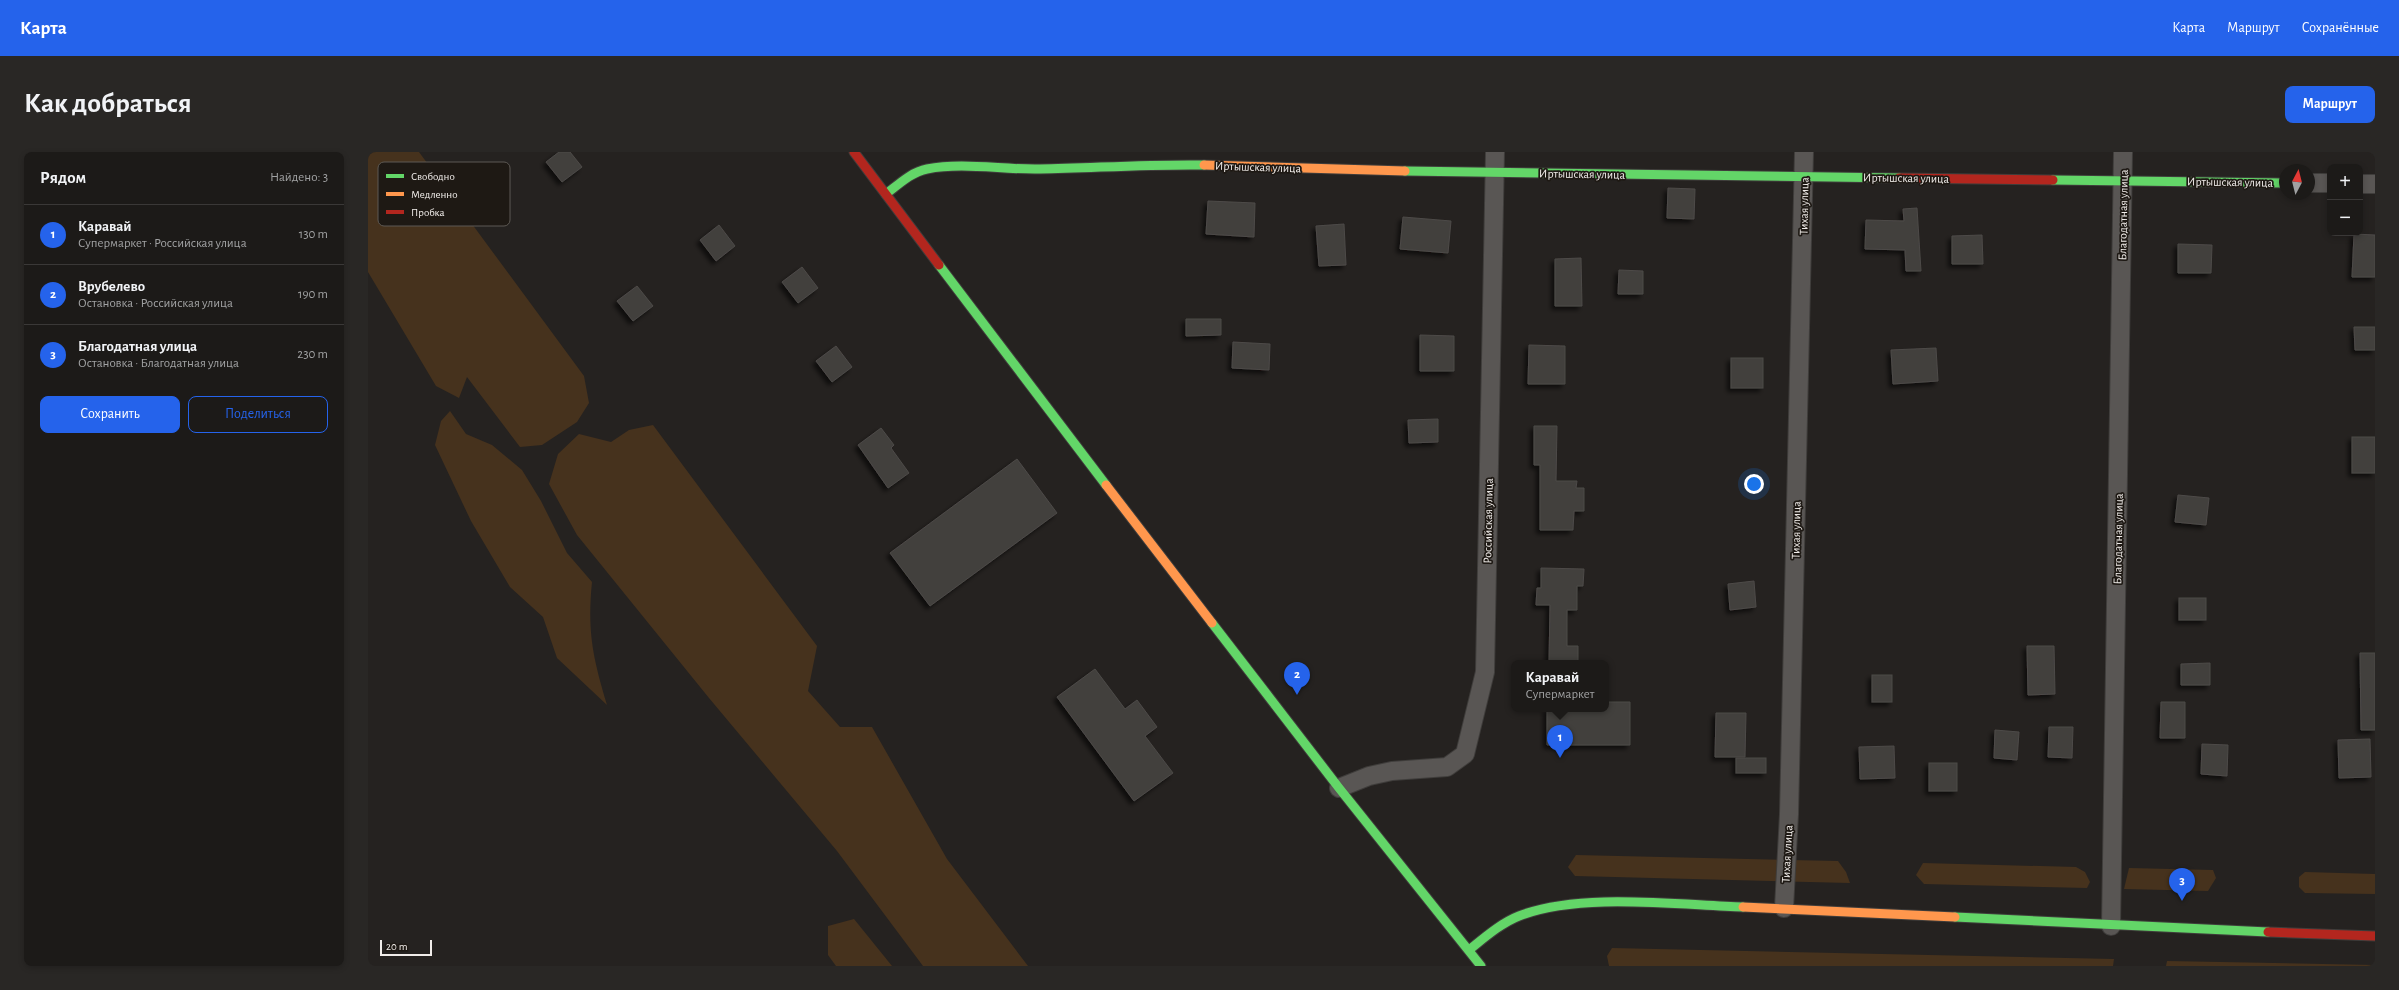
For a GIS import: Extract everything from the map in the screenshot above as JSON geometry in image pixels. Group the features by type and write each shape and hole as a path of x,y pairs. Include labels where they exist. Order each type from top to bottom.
{"street":[{"path":"854,152 1043,404 1339,788 1481,966"},
{"name":"Российская улица","path":"1339,788 1369,776 1392,771 1447,767 1465,754 1485,672 1495,152"},
{"name":"Тихая улица","path":"1784,908 1789,814 1805,177 1804,152"},
{"name":"Благодатная улица","path":"2111,926 2124,181 2123,152"},
{"name":"Иртышская улица","path":"886,194 908,177 926,169 949,167 1039,169 1159,158 1495,173 2279,183"},
{"path":"2315,183 2327,183"},
{"path":"2363,184 2375,184"},
{"path":"1469,950 1496,929 1518,916 1547,907 1602,902 1784,908 2111,926 2375,936"}],"shaded area":[{"path":"368,152 419,152 426,162 378,162 378,226 474,226 584,376 589,403 577,422 542,445 520,447 467,377 459,398 436,386 368,272"},
{"path":"450,411 466,434 492,445 522,470 541,501 567,553 592,582 590,616 592,645 607,705 557,658 543,617 510,587 471,521 435,445 441,421"},
{"path":"653,425 817,646 808,691 840,727 872,727 947,859 1028,966 923,966 837,851 709,698 577,535 549,484 558,454 579,434 611,442 629,430"},
{"path":"1576,855 1838,861 1846,872 1850,883 1575,876 1568,867"},
{"path":"1923,863 2076,867 2085,872 2090,882 2087,888 1924,884 1916,875"},
{"path":"2129,868 2213,870 2216,878 2208,891 2124,889"},
{"path":"2305,872 2375,874 2375,894 2305,893 2299,887 2299,877"},
{"path":"854,919 892,966 836,966 828,955 828,926"},
{"path":"1612,948 2114,959 2113,966 1609,966 1607,956"},
{"path":"2167,961 2375,965 2375,966 2166,966"}],"building":[{"path":"559,152 570,152 582,167 562,182 546,162"},
{"path":"1668,188 1695,189 1694,219 1667,218"},
{"path":"1208,201 1255,203 1254,237 1206,234"},
{"path":"1917,208 1921,271 1906,271 1905,250 1865,249 1866,220 1904,221 1903,209"},
{"path":"1403,217 1451,221 1448,253 1400,249"},
{"path":"1344,224 1346,265 1319,266 1316,226"},
{"path":"719,225 735,246 716,261 700,240"},
{"path":"1982,235 1983,264 1952,264 1952,236"},
{"path":"2375,235 2375,277 2352,277 2354,236"},
{"path":"2178,244 2212,245 2211,273 2178,273"},
{"path":"1581,258 1582,306 1555,306 1555,259"},
{"path":"802,267 818,288 798,303 782,282"},
{"path":"1619,270 1643,271 1643,294 1618,294"},
{"path":"637,286 653,306 633,321 617,301"},
{"path":"1186,319 1221,319 1221,335 1186,336"},
{"path":"2354,327 2375,327 2375,350 2355,350"},
{"path":"1420,335 1454,336 1454,371 1420,371"},
{"path":"1233,342 1270,344 1269,370 1232,368"},
{"path":"1529,345 1565,346 1565,384 1528,384"},
{"path":"836,346 852,367 832,382 816,361"},
{"path":"1936,348 1938,381 1893,384 1891,350"},
{"path":"1731,358 1763,358 1763,388 1731,388"},
{"path":"1438,419 1438,442 1409,443 1408,420"},
{"path":"1534,426 1557,426 1556,481 1577,481 1576,488 1584,488 1584,511 1574,511 1573,530 1540,530 1540,465 1534,465"},
{"path":"881,428 894,445 891,448 909,473 888,488 858,445"},
{"path":"2352,437 2375,437 2375,473 2352,473"},
{"path":"1017,459 1057,513 930,606 890,553"},
{"path":"2178,495 2209,498 2206,525 2175,522"},
{"path":"1541,568 1584,569 1583,586 1577,586 1577,610 1567,610 1567,646 1578,646 1578,660 1549,660 1550,605 1536,605 1537,588 1541,588"},
{"path":"1754,581 1756,607 1730,610 1728,584"},
{"path":"2179,598 2206,598 2206,620 2179,620"},
{"path":"2027,646 2054,646 2055,694 2028,695"},
{"path":"2360,653 2375,653 2375,730 2361,730"},
{"path":"2210,663 2210,685 2181,685 2181,664"},
{"path":"1095,669 1125,709 1137,700 1157,727 1145,736 1173,773 1134,801 1057,697"},
{"path":"1872,675 1892,675 1892,702 1872,702"},
{"path":"1609,702 1630,702 1630,745 1547,745 1547,712 1609,712"},
{"path":"2161,702 2185,702 2185,738 2160,738"},
{"path":"1716,713 1746,713 1745,757 1715,757"},
{"path":"2049,727 2073,727 2072,758 2048,757"},
{"path":"1995,730 2019,732 2017,760 1994,758"},
{"path":"2370,739 2371,777 2339,778 2338,740"},
{"path":"2202,744 2228,745 2227,776 2201,774"},
{"path":"1894,746 1895,778 1860,779 1859,747"},
{"path":"1736,758 1766,758 1766,773 1736,773"},
{"path":"1929,763 1957,763 1957,791 1929,791"}],"traffic: fast":[{"path":"886,194 905,179 916,173 927,169 941,167 969,166 1040,169 1204,165"},
{"path":"1405,171 1899,178"},
{"path":"2053,180 2279,183"},
{"path":"939,265 1106,485"},
{"path":"1212,623 1339,788 1481,966"},
{"path":"1469,950 1493,931 1512,919 1543,909 1570,904 1629,902 1743,907"},
{"path":"1955,917 2268,932"}],"traffic: slow":[{"path":"1204,165 1405,171"},
{"path":"1106,485 1212,623"},
{"path":"1743,907 1955,917"}],"traffic: jam":[{"path":"854,152 939,265"},
{"path":"1899,178 2053,180"},
{"path":"2268,932 2375,936"}],"place":[{"name":"Врубелево","path":"1297,695"},
{"name":"Каравай","path":"1560,758"},
{"name":"Благодатная улица","path":"2182,901"}]}
